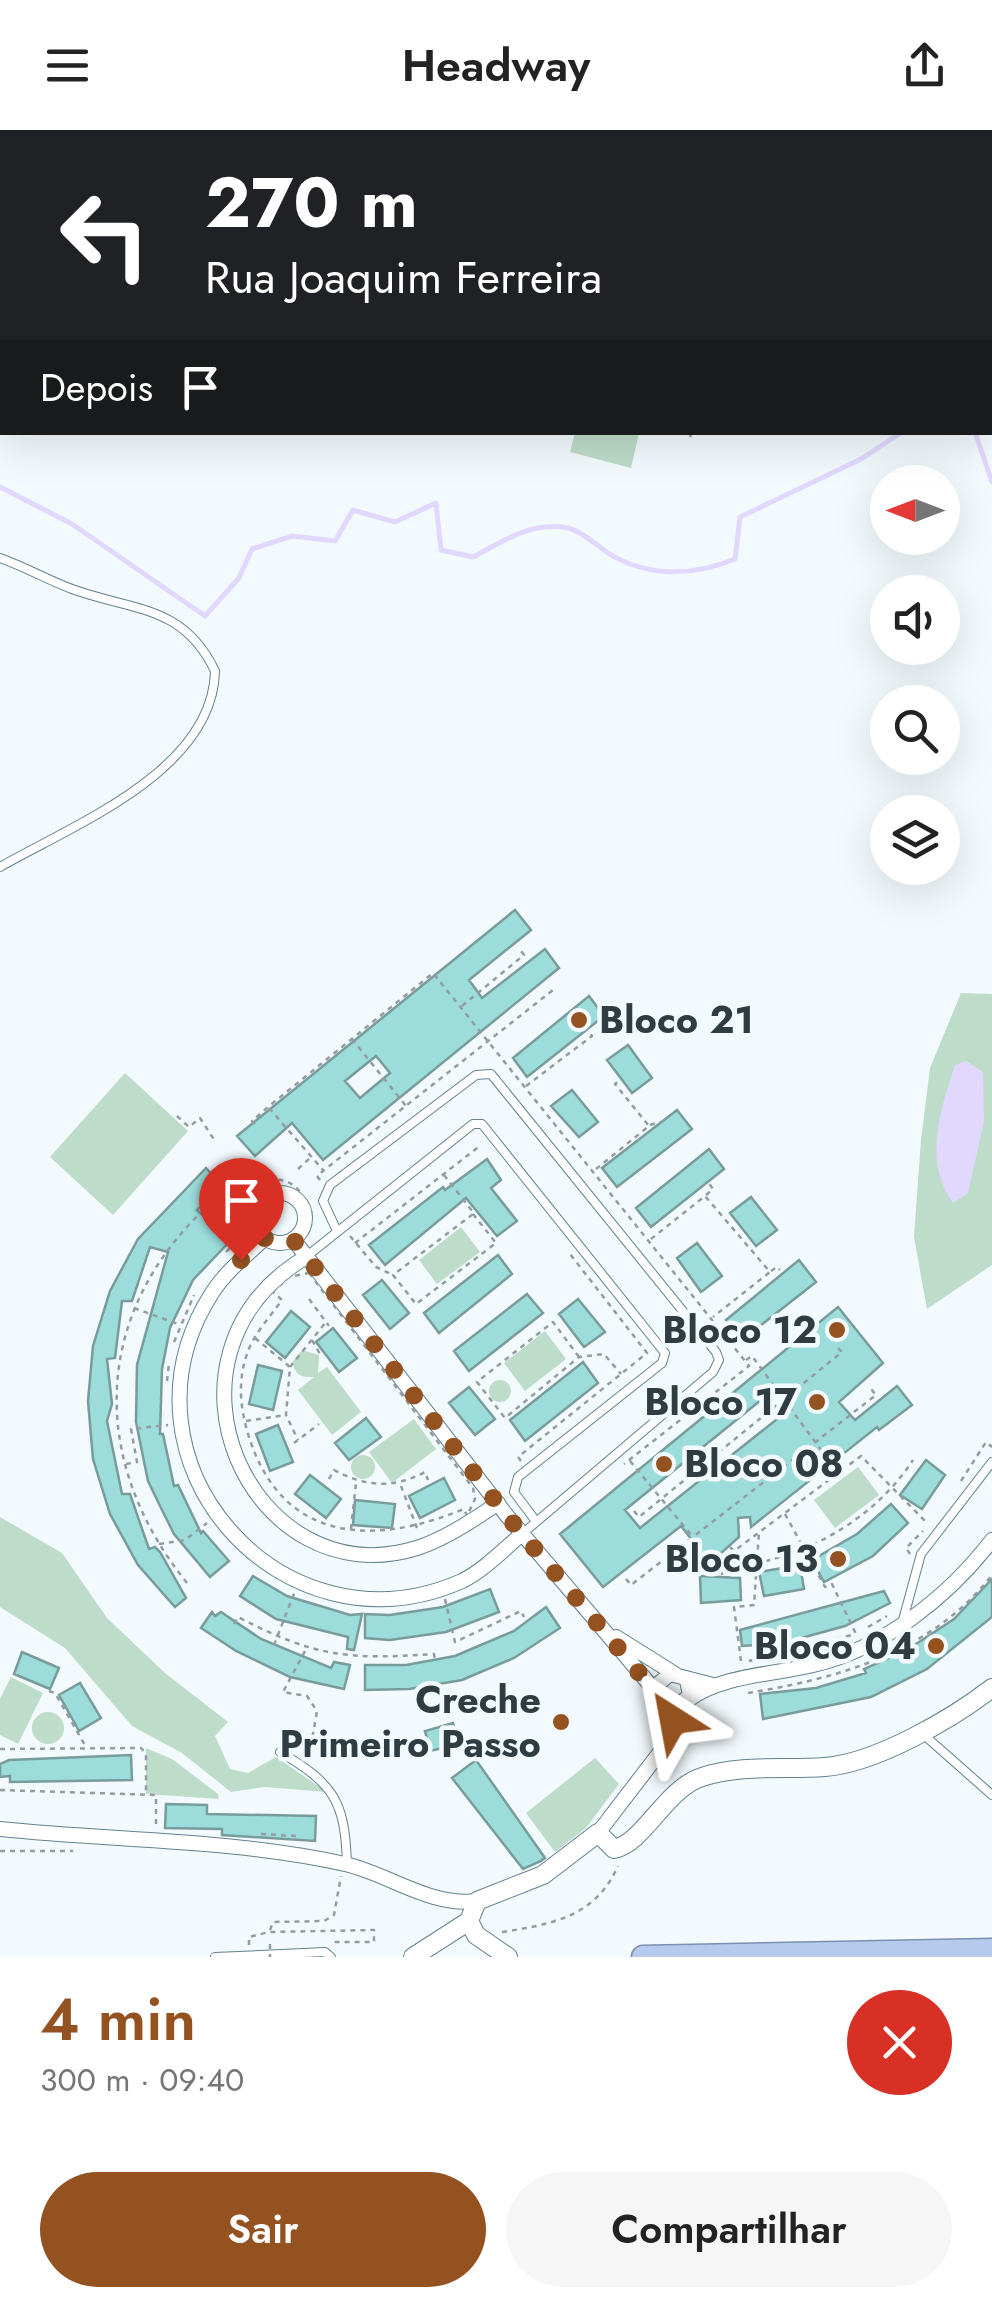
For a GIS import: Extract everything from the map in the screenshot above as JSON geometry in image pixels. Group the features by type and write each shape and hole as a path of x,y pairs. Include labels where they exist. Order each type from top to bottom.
{"highway":[{"path":"642,1957 992,1950"}],"street":[{"path":"498,1503 438,1540 416,1548 379,1553 327,1545 302,1534 254,1490 233,1452 223,1411 228,1354 266,1291 302,1246 304,1211 296,1198 281,1192 266,1197 256,1210 255,1239 213,1291 181,1373 178,1415 186,1455 225,1526 269,1566 291,1578 334,1594 363,1599 393,1598 458,1582 522,1534"},
{"path":"255,1239 302,1246 522,1534 661,1700 678,1708 713,1686 840,1658 960,1579 992,1540"},
{"path":"604,1630 681,1677 713,1686"},
{"path":"674,1734 661,1700 660,1680 681,1677"},
{"path":"0,1829 192,1844 344,1869 447,1900 478,1901 543,1875 598,1833 674,1734 688,1700 681,1677"},
{"path":"598,1833 614,1849 625,1846 671,1794 697,1778 732,1770 843,1764 920,1732 992,1688"},
{"path":"473,1928 478,1901"},
{"path":"413,1957 473,1928"},
{"path":"473,1928 508,1957"}],"lane":[{"path":"0,558 74,590 162,613 196,643 215,672 208,711 134,795 0,867"},
{"path":"342,1232 325,1210 330,1185 476,1074 491,1074 716,1352 719,1360 714,1372 522,1534"},
{"path":"302,1246 342,1232 473,1124 480,1123 663,1346 662,1363 518,1477 514,1492 535,1520"},
{"path":"895,1619 921,1554 992,1462"},
{"path":"920,1732 992,1795"},
{"path":"280,1752 316,1773 336,1797 344,1869"},
{"path":"215,1957 325,1952 331,1957"}],"path":[{"path":"461,1006 524,955 521,952"},
{"path":"324,1184 317,1176 343,1152 407,1107 553,990 550,986"},
{"path":"525,1087 592,1036 588,1032"},
{"path":"352,1039 407,1107"},
{"path":"619,1081 615,1084 649,1126"},
{"path":"268,1107 324,1171"},
{"path":"177,1116 190,1127 200,1118 215,1141"},
{"path":"595,1170 649,1126 660,1122"},
{"path":"355,1242 483,1144"},
{"path":"298,1169 311,1157"},
{"path":"342,1232 376,1268 393,1275 416,1304 496,1242 444,1174"},
{"path":"215,1264 238,1239 244,1246 255,1239 244,1202 264,1181 281,1180 302,1190 308,1200 302,1246"},
{"path":"651,1240 714,1189 708,1182"},
{"path":"705,1196 770,1272"},
{"path":"188,1582 141,1516 123,1465 117,1388 132,1308 157,1260 212,1202"},
{"path":"393,1275 450,1228 474,1214"},
{"path":"482,1224 488,1220"},
{"path":"737,1234 742,1230"},
{"path":"524,1466 518,1457 648,1353 565,1248"},
{"path":"479,1256 484,1264"},
{"path":"712,1318 777,1267 780,1270"},
{"path":"301,1273 317,1279 473,1488 475,1500 467,1516 464,1509 417,1528 351,1531 319,1522 294,1506 256,1456 244,1421 242,1375 254,1338 282,1300 274,1292 301,1273"},
{"path":"437,1288 444,1296"},
{"path":"168,1390 167,1372 178,1324 195,1292"},
{"path":"310,1299 328,1324 303,1344 282,1392 296,1441 319,1424"},
{"path":"132,1308 178,1324"},
{"path":"579,1357 553,1322 477,1382 505,1418 579,1357 604,1354 621,1374"},
{"path":"564,1338 572,1331"},
{"path":"254,1338 290,1367"},
{"path":"311,1339 320,1354"},
{"path":"634,1512 639,1517 842,1352 838,1348"},
{"path":"745,1361 752,1356 838,1473"},
{"path":"564,1370 568,1376"},
{"path":"626,1580 630,1585 832,1425 876,1395 870,1389"},
{"path":"487,1406 492,1402"},
{"path":"523,1404 527,1409"},
{"path":"244,1421 286,1415"},
{"path":"123,1465 136,1462 131,1428 170,1425"},
{"path":"958,1486 986,1442 992,1446"},
{"path":"730,1546 734,1551 860,1456 929,1525"},
{"path":"629,1460 693,1537"},
{"path":"722,1575 722,1569 778,1561 824,1542 894,1490 912,1460"},
{"path":"877,1473 885,1465"},
{"path":"329,1478 334,1470 356,1482 400,1484 424,1472 428,1480"},
{"path":"351,1531 356,1482"},
{"path":"378,1484 378,1494"},
{"path":"400,1484 417,1528"},
{"path":"784,1513 825,1587 832,1584 856,1634"},
{"path":"914,1560 906,1548 936,1518"},
{"path":"159,1544 185,1540 208,1522"},
{"path":"759,1532 754,1605 734,1608 742,1670 752,1667 749,1660 856,1634 875,1619 895,1619"},
{"path":"746,1685 748,1693 781,1689 833,1678 883,1660 928,1634 969,1601 992,1575"},
{"path":"274,1645 296,1590 282,1582"},
{"path":"431,1598 444,1595 455,1642 521,1611 524,1617"},
{"path":"234,1624 238,1617 305,1650 380,1658 434,1654 436,1660"},
{"path":"305,1650 283,1692 307,1696 318,1711 309,1758 319,1764"},
{"path":"760,1651 761,1658"},
{"path":"380,1658 380,1666"},
{"path":"48,1691 55,1693 86,1748"},
{"path":"6,1755 3,1749 145,1751 146,1795"},
{"path":"0,1790 156,1796 156,1830"},
{"path":"0,1851 77,1851"},
{"path":"269,1932 273,1922 324,1922 334,1915 344,1869"},
{"path":"473,1928 536,1927 578,1914 594,1904 617,1871"},
{"path":"249,1954 249,1937 269,1932 374,1930 374,1942 322,1943"},
{"path":"270,1944 270,1957"}],"green space":[{"path":"574,435 639,435 631,468 570,452"},
{"path":"961,993 992,994 992,1265 927,1309 914,1237 921,1140 930,1068"},
{"path":"125,1073 188,1131 113,1215 50,1157"},
{"path":"461,1227 480,1252 437,1284 419,1260"},
{"path":"545,1331 566,1359 525,1391 504,1363"},
{"path":"302,1350 319,1355 318,1373 327,1367 361,1412 332,1435 298,1390 314,1377 295,1370 293,1361"},
{"path":"500,1380 508,1383 508,1399 500,1402 492,1399 489,1391 492,1383"},
{"path":"414,1419 436,1449 392,1483 369,1452"},
{"path":"363,1455 372,1458 372,1476 363,1479 354,1476 351,1467 354,1458"},
{"path":"858,1467 879,1495 835,1528 814,1500"},
{"path":"0,1517 62,1553 107,1618 165,1673 228,1722 215,1736 230,1769 248,1773 276,1757 327,1792 264,1787 231,1792 182,1753 132,1726 65,1648 0,1607"},
{"path":"11,1677 43,1693 18,1744 0,1735 0,1699"},
{"path":"48,1712 59,1717 64,1728 59,1739 48,1744 37,1739 32,1728 37,1717"},
{"path":"146,1748 172,1759 218,1794 219,1799 146,1794"},
{"path":"595,1758 619,1784 586,1828 555,1852 526,1813"}],"shaded area":[{"path":"966,1061 983,1072 984,1121 968,1193 953,1203 939,1171 937,1136 955,1065"}],"building":[{"path":"515,910 531,930 469,980 482,998 545,949 559,968 323,1160 292,1123 255,1156 237,1136","holes":["376,1056 390,1073 360,1098 345,1081"]},
{"path":"589,996 604,1016 527,1077 513,1058"},
{"path":"628,1045 652,1078 632,1093 607,1060"},
{"path":"572,1090 598,1122 579,1137 551,1106"},
{"path":"677,1110 692,1129 617,1187 602,1168"},
{"path":"709,1149 724,1169 651,1227 636,1208"},
{"path":"487,1159 501,1180 491,1188 517,1221 497,1236 466,1198 385,1265 369,1245 443,1187 445,1190"},
{"path":"206,1168 222,1186 197,1210 230,1241 193,1280 170,1328 162,1369 160,1434 174,1486 178,1485 201,1533 229,1561 210,1577 174,1534 148,1481 136,1422 137,1365 168,1252 150,1247 132,1301 122,1301 115,1358 107,1359 112,1404 107,1421 122,1494 130,1494 149,1549 155,1547 160,1552 186,1598 175,1607 138,1565 110,1514 93,1459 88,1401 93,1346 110,1291 138,1239"},
{"path":"751,1197 777,1230 756,1246 730,1213"},
{"path":"697,1243 722,1276 701,1292 677,1258"},
{"path":"498,1255 512,1274 439,1333 424,1313"},
{"path":"799,1260 816,1282 742,1340 726,1320"},
{"path":"382,1280 409,1313 390,1329 363,1295"},
{"path":"527,1294 543,1313 469,1371 454,1351"},
{"path":"578,1299 605,1332 584,1347 559,1314"},
{"path":"838,1307 883,1363 839,1402 855,1420 897,1386 912,1405 879,1430 877,1427 751,1527 750,1517 738,1518 739,1537 710,1563 681,1526 603,1587 560,1534","holes":["776,1388 791,1408 640,1528 625,1510"]},
{"path":"291,1311 310,1327 285,1358 266,1342"},
{"path":"333,1328 357,1358 339,1372 316,1342"},
{"path":"583,1362 598,1383 525,1441 510,1420"},
{"path":"258,1365 282,1371 273,1410 249,1404"},
{"path":"469,1387 495,1419 475,1435 449,1403"},
{"path":"366,1418 381,1437 349,1460 335,1443"},
{"path":"278,1425 293,1462 270,1471 256,1434"},
{"path":"926,1460 945,1475 922,1509 900,1495"},
{"path":"310,1475 341,1499 326,1518 295,1494"},
{"path":"444,1478 455,1500 420,1518 409,1496"},
{"path":"355,1500 395,1504 392,1528 353,1525"},
{"path":"891,1504 908,1523 873,1556 824,1582 812,1560 857,1534"},
{"path":"800,1565 804,1589 764,1596 759,1572"},
{"path":"253,1576 287,1596 350,1615 362,1614 354,1650 347,1649 348,1637 276,1619 240,1596"},
{"path":"700,1576 740,1578 741,1600 701,1603"},
{"path":"992,1579 992,1617 927,1669 871,1697 763,1719 760,1694 816,1688 866,1673 864,1669 907,1650 954,1619"},
{"path":"490,1589 499,1612 446,1632 390,1640 365,1638 365,1614 390,1615 443,1607"},
{"path":"884,1591 890,1603 845,1626 783,1643 742,1646 740,1630"},
{"path":"546,1607 560,1628 514,1658 462,1680 409,1689 365,1690 365,1665 406,1665 455,1656 514,1631"},
{"path":"212,1612 215,1616 221,1612 261,1639 331,1668 334,1662 350,1665 344,1689 290,1677 236,1651 201,1628"},
{"path":"22,1652 59,1668 50,1689 14,1674"},
{"path":"80,1683 101,1718 79,1731 59,1695"},
{"path":"453,1723 459,1744 430,1751 425,1731"},
{"path":"131,1755 132,1780 10,1782 10,1776 0,1777 0,1764 9,1760"},
{"path":"476,1760 545,1858 541,1861 523,1869 452,1778"},
{"path":"166,1804 207,1805 207,1814 316,1816 315,1841 222,1835 222,1829 165,1828"}],"waterway":[{"path":"0,487 72,524 205,616 239,578 252,549 292,536 335,541 353,510 395,522 436,503 441,550 473,557 518,534 555,527 578,532 608,553 639,567 671,572 719,565 735,559 740,517 861,459 897,435"},
{"path":"976,435 992,482"}],"place":[{"name":"Bloco 21","path":"579,1020"},
{"name":"Bloco 12","path":"837,1330"},
{"name":"Bloco 17","path":"817,1402"},
{"name":"Bloco 08","path":"664,1464"},
{"name":"Bloco 13","path":"838,1559"},
{"name":"Bloco 04","path":"936,1646"},
{"name":"Creche Primeiro Passo","path":"561,1722"}],"route":[{"path":"241,1260 265,1238 276,1242 293,1239 508,1517 656,1693 673,1720"}]}
